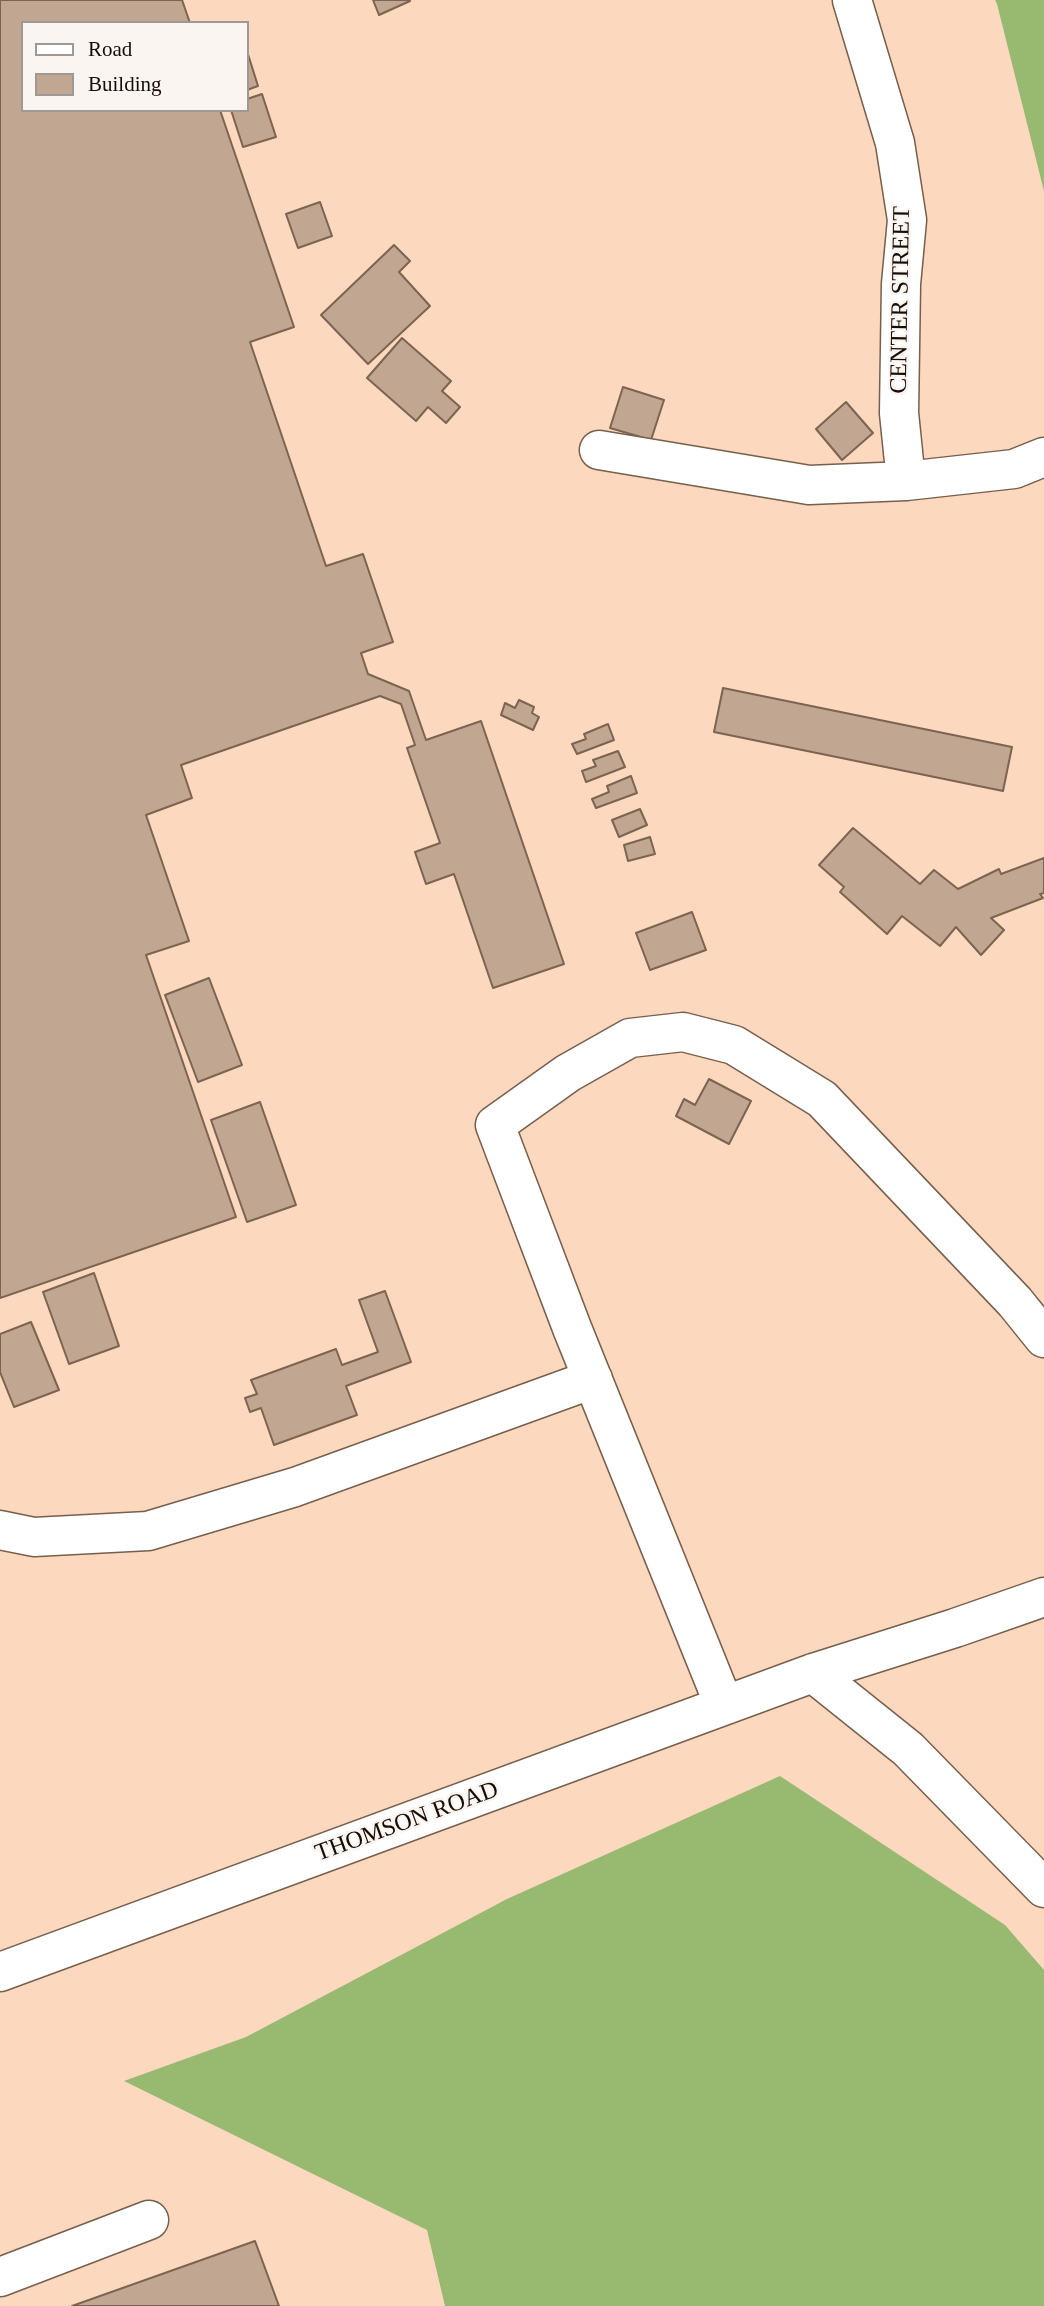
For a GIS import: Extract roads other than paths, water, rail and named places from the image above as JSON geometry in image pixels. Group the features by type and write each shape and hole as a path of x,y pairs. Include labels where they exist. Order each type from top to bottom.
{"street":[{"name":"CENTER STREET","path":"852,0 895,143 907,220 901,284 899,413 905,481"},
{"path":"599,450 809,485 905,481 1014,469 1044,457"},
{"path":"724,1706 495,1125 568,1073 630,1038 683,1032 734,1045 821,1099 1006,1292 1044,1338"},
{"path":"0,1530 34,1536 148,1531 295,1487 593,1379"},
{"name":"THOMSON ROAD","path":"0,1972 813,1673 955,1629 1044,1597"},
{"path":"813,1673 908,1749 1044,1888"},
{"path":"0,2277 149,2220"}]}
